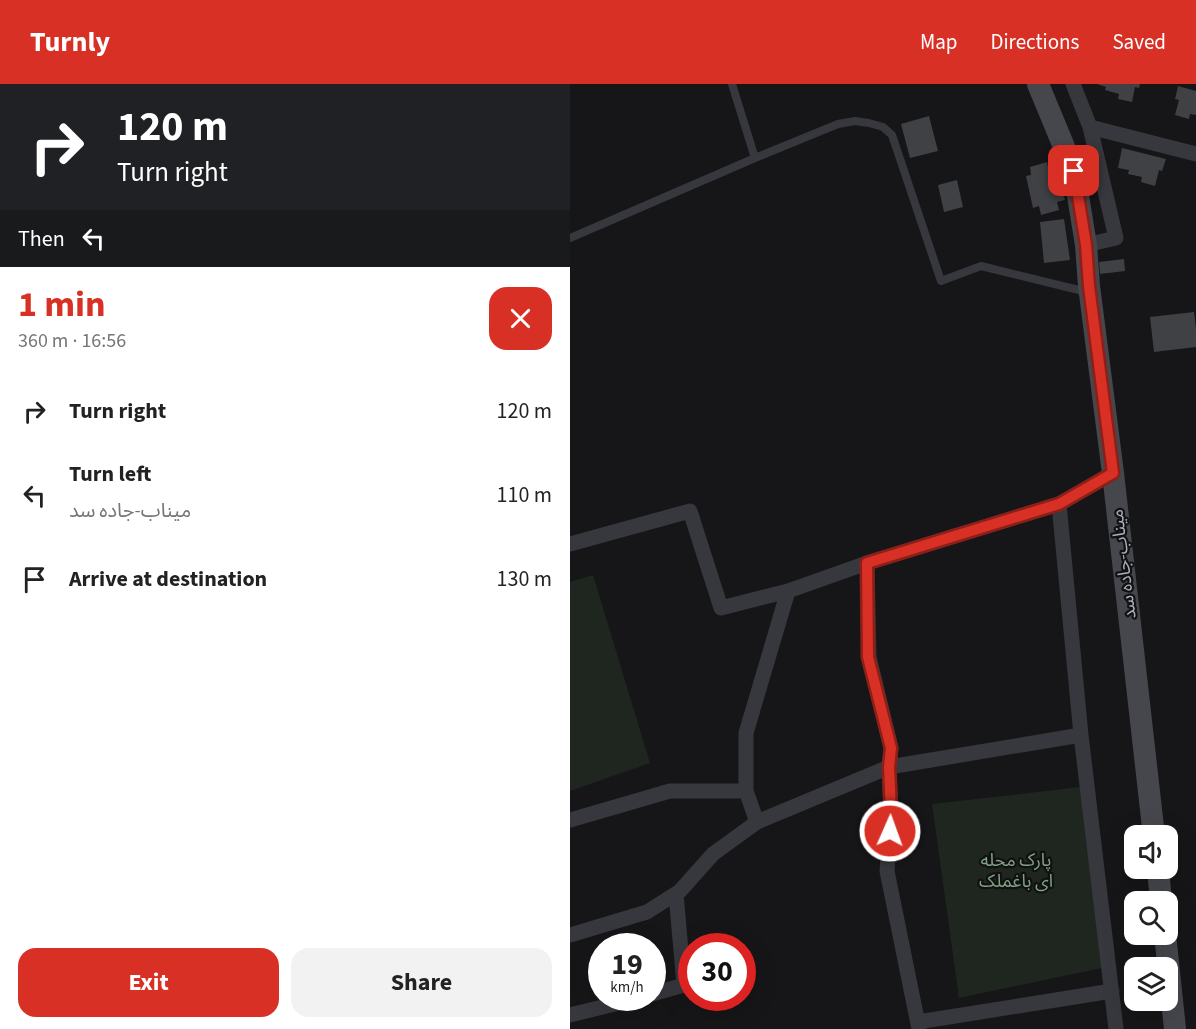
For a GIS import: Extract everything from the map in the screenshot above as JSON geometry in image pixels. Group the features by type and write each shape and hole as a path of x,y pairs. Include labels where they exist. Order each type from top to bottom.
{"street":[{"name":"میناب-جاده سد","path":"1038,84 1074,171 1086,245 1153,825"},
{"path":"1073,84 1090,127 1116,238 1086,245"},
{"path":"1090,127 1196,153"},
{"path":"570,544 690,511 721,608 788,591 867,563 1059,504 1113,473"},
{"path":"1059,504 1081,735 1116,1029"},
{"path":"867,563 868,657 891,748 889,767 891,812 887,871 918,1025 1112,991"},
{"path":"757,822 746,790 746,733 788,591"},
{"path":"570,935 647,912 680,891 713,854 757,822 889,767 1081,735"},
{"path":"570,819 670,791 746,790"},
{"path":"666,990 684,985 676,894"},
{"path":"1166,945 1174,1029"},
{"path":"570,1015 588,1011"}],"lane":[{"path":"732,84 755,158"},
{"path":"570,238 755,158 838,124 855,121 883,127 892,135 941,281 981,266 1090,293"}],"green space":[{"path":"593,575 650,763 570,791 570,582"},
{"name":"پارک محله ای باغملک","path":"1081,787 1102,968 959,998 932,804"}],"building":[{"path":"1097,84 1140,84 1139,88 1135,87 1132,102 1118,99 1119,94 1105,90 1106,87"},
{"path":"1178,86 1196,91 1196,115 1190,114 1189,119 1175,115 1179,100 1175,99"},
{"path":"929,116 938,151 910,158 901,124"},
{"path":"1122,148 1166,159 1162,171 1159,170 1155,186 1141,182 1142,177 1128,174 1129,170 1118,168"},
{"path":"1047,162 1049,171 1057,169 1065,200 1057,202 1059,210 1041,215 1039,206 1033,208 1026,176 1031,175 1030,167"},
{"path":"957,180 963,207 944,212 938,185"},
{"path":"1064,219 1070,260 1044,263 1040,222"},
{"path":"1124,259 1125,271 1100,274 1099,262"},
{"path":"1194,312 1196,347 1154,352 1150,317"}],"route":[{"path":"890,831 891,748 868,657 867,563 1059,504 1113,473 1089,286 1086,245 1074,171"}]}
